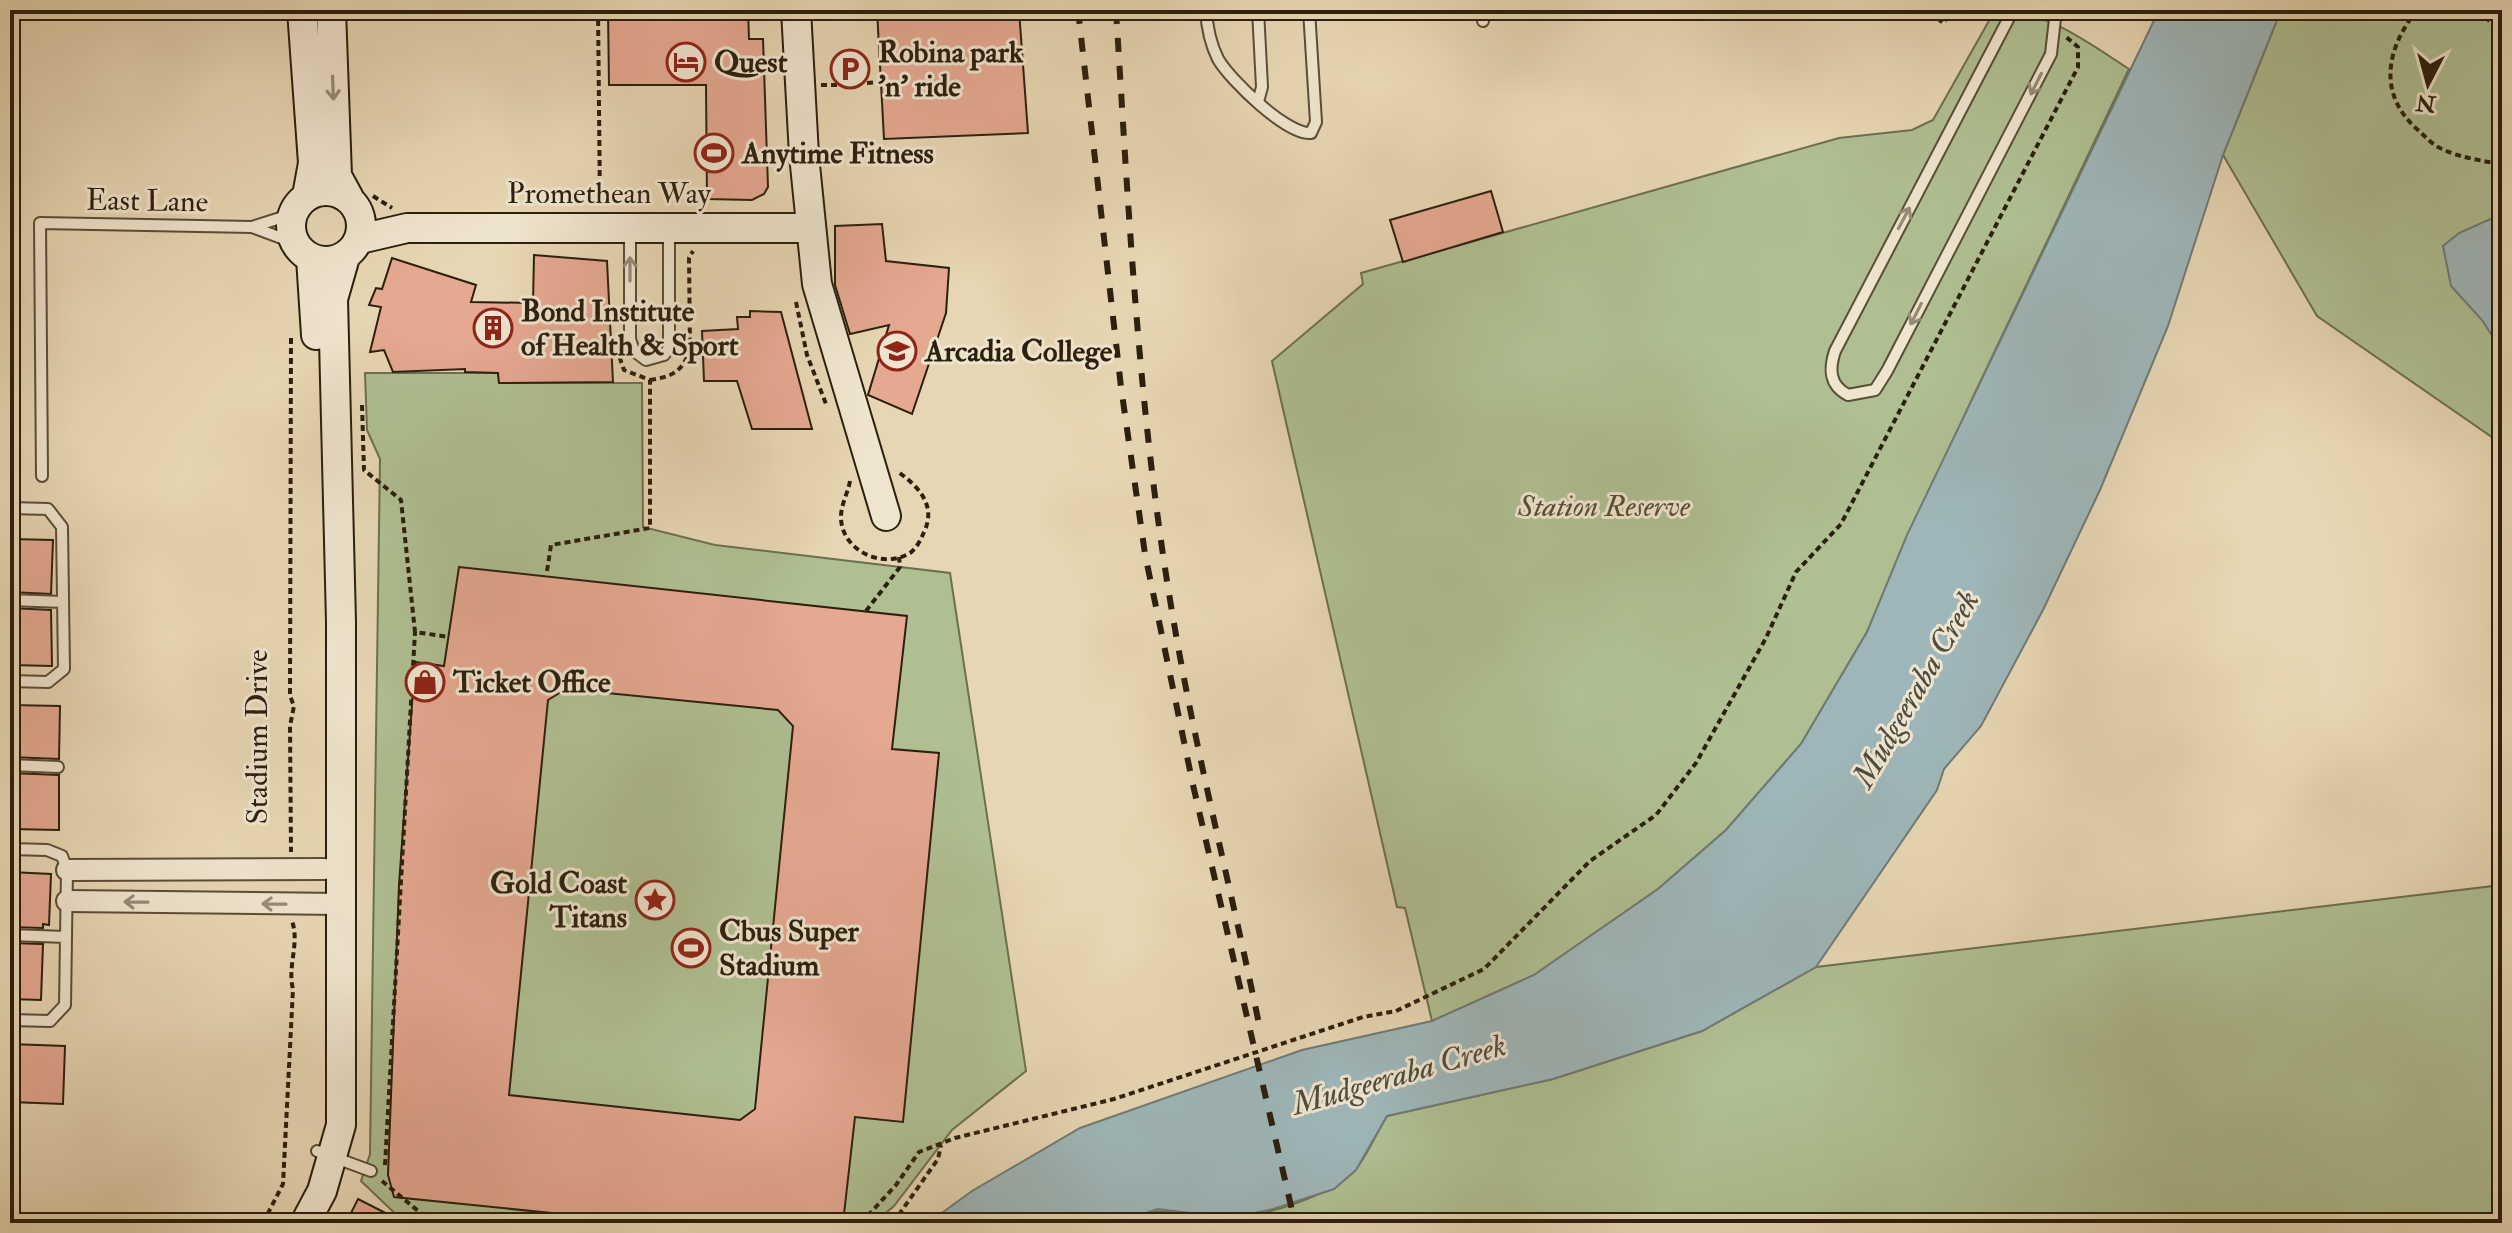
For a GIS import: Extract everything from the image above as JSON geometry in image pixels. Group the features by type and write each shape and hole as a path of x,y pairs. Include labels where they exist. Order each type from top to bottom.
{"street":[{"path":"302,10 313,163 291,233 303,250 320,473 325,869 333,904"},
{"path":"284,1223 341,1125 333,904 341,606 333,299 353,226 337,176 331,10"},
{"path":"796,10 817,284 830,338 877,474 886,516"},
{"path":"300,205 328,190 353,226"},
{"path":"303,250 334,261 353,226"},
{"name":"Promethean Way","path":"353,226 811,228"},
{"path":"67,870 325,869"},
{"path":"204,870 206,903"},
{"path":"67,901 333,904"},
{"path":"305,1223 326,1154"}],"lane":[{"path":"1206,10 1211,43 1220,62 1258,102 1300,131 1311,133 1314,129 1309,10"},
{"path":"1258,10 1262,87 1258,102"},
{"path":"2013,10 1835,351 1832,378 1842,392 1862,395 1879,385 2051,54 2056,10"},
{"path":"252,227 300,205"},
{"name":"East Lane","path":"42,476 40,223 252,227"},
{"path":"252,227 303,250"},
{"path":"630,228 630,339 634,351 646,360 664,355 671,339 669,227"},
{"path":"10,508 48,509 62,527 64,669 48,682 10,681"},
{"path":"10,600 63,602"},
{"path":"10,765 58,767"},
{"path":"10,849 47,850 62,856 67,870 65,1005 50,1021 10,1020"},
{"path":"10,935 66,937"},
{"path":"326,1154 371,1171"}],"path":[{"path":"598,10 600,209"},
{"path":"1930,12 1943,23 1954,10"},
{"path":"2417,10 2389,59 2389,79 2400,109 2434,145 2502,165"},
{"path":"2478,10 2502,33"},
{"path":"861,1223 896,1185 919,1152 1114,1099 1310,1035 1396,1011 1484,969 1590,861 1656,815 1696,763 1766,638 1796,572 1841,524 2078,67 2080,55 2077,43 2056,31"},
{"path":"867,83 880,82"},
{"path":"814,86 842,85"},
{"path":"616,348 624,370 650,380 667,378 686,362 690,348 689,258 700,246"},
{"name":"Stadium Drive","path":"291,337 291,869"},
{"path":"547,571 551,545 650,528 650,380"},
{"path":"361,396 364,470 401,500 415,632 384,1182"},
{"path":"866,611 900,567 899,557"},
{"path":"415,632 449,637"},
{"path":"263,1223 283,1184 293,989 288,971 294,954 295,930 292,904"},
{"path":"893,1223 938,1159 941,1145"},
{"path":"371,1171 423,1215 507,1223"}],"green space":[{"name":"Station Reserve","path":"1995,10 2032,15 2065,29 2129,69 1973,397 1867,632 1801,744 1726,830 1658,889 1534,975 1432,1021 1405,908 1397,907 1272,361 1363,284 1361,273 1839,138 1912,130 1933,120"},
{"path":"2281,10 2502,10 2502,444 2317,316 2223,155"},
{"name":"Cbus Super Stadium","path":"365,373 498,373 499,383 642,383 643,527 715,545 950,573 1026,1071 952,1130 894,1206 874,1223 405,1223 361,1181 370,1154 380,459 367,430"},
{"path":"2502,885 2502,1223 1115,1223 1158,1211 1230,1217 1260,1214 1297,1203 1346,1179 1364,1158 1387,1116 1553,1079 1702,1031 1816,967"}],"water":[{"name":"Mudgeeraba Creek","path":"2159,10 2281,10 2223,155 2168,326 2100,490 2043,610 1981,726 1944,769 1937,790 1816,967 1702,1031 1553,1079 1387,1116 1356,1170 1334,1189 1273,1209 1232,1218 1158,1209 1115,1223 928,1223 972,1191 1080,1128 1302,1050 1432,1021 1534,975 1658,889 1726,830 1801,744 1867,632 1907,535"},
{"path":"2497,216 2502,218 2502,351 2482,320 2451,286 2443,246 2459,233"}],"building":[{"name":"Quest","path":"608,10 748,10 749,39 763,39 768,187 764,194 752,200 707,199 706,85 609,85"},
{"name":"Robina park 'n' ride","path":"877,10 1019,10 1028,133 884,139"},
{"path":"1491,191 1503,232 1403,262 1390,220"},
{"path":"882,224 886,261 949,268 946,313 912,414 868,395 889,325 850,334 835,285 835,226"},
{"name":"Bond Institute of Health & Sport","path":"534,255 607,261 613,382 499,383 498,373 465,372 465,369 393,372 384,350 370,352 381,307 369,305 376,288 382,289 392,258 476,285 471,302 533,303"},
{"path":"750,311 781,312 812,429 752,429 737,381 704,381 702,331 738,329 737,317 750,317"},
{"path":"10,539 53,540 51,594 10,592"},
{"path":"459,567 907,616 892,749 939,753 903,1122 855,1117 843,1223 649,1223 394,1197 388,1175 399,885 415,662 444,666","holes":["566,689 778,710 793,726 755,1109 740,1120 509,1095 548,700"]},
{"path":"10,608 51,610 52,666 10,665"},
{"path":"10,705 60,706 59,759 10,757"},
{"path":"10,773 59,775 59,830 10,829"},
{"path":"10,872 51,874 49,925 43,924 43,928 10,927"},
{"path":"10,943 43,944 41,1000 10,999"},
{"path":"10,1044 65,1046 63,1104 10,1102"},
{"path":"358,1199 405,1223 346,1223"}],"railway":[{"path":"1078,10 1121,387 1145,554 1193,785 1295,1223"},
{"path":"1116,10 1137,320 1152,475 1175,629 1194,728 1259,1024"}],"place":[{"name":"Quest","path":"686,62"},
{"name":"Robina park 'n' ride","path":"850,69"},
{"name":"Anytime Fitness","path":"714,153"},
{"name":"Bond Institute of Health & Sport","path":"493,328"},
{"name":"Arcadia College","path":"897,351"},
{"name":"Ticket Office","path":"425,682"},
{"name":"Gold Coast Titans","path":"655,900"},
{"name":"Cbus Super Stadium","path":"691,948"}]}
